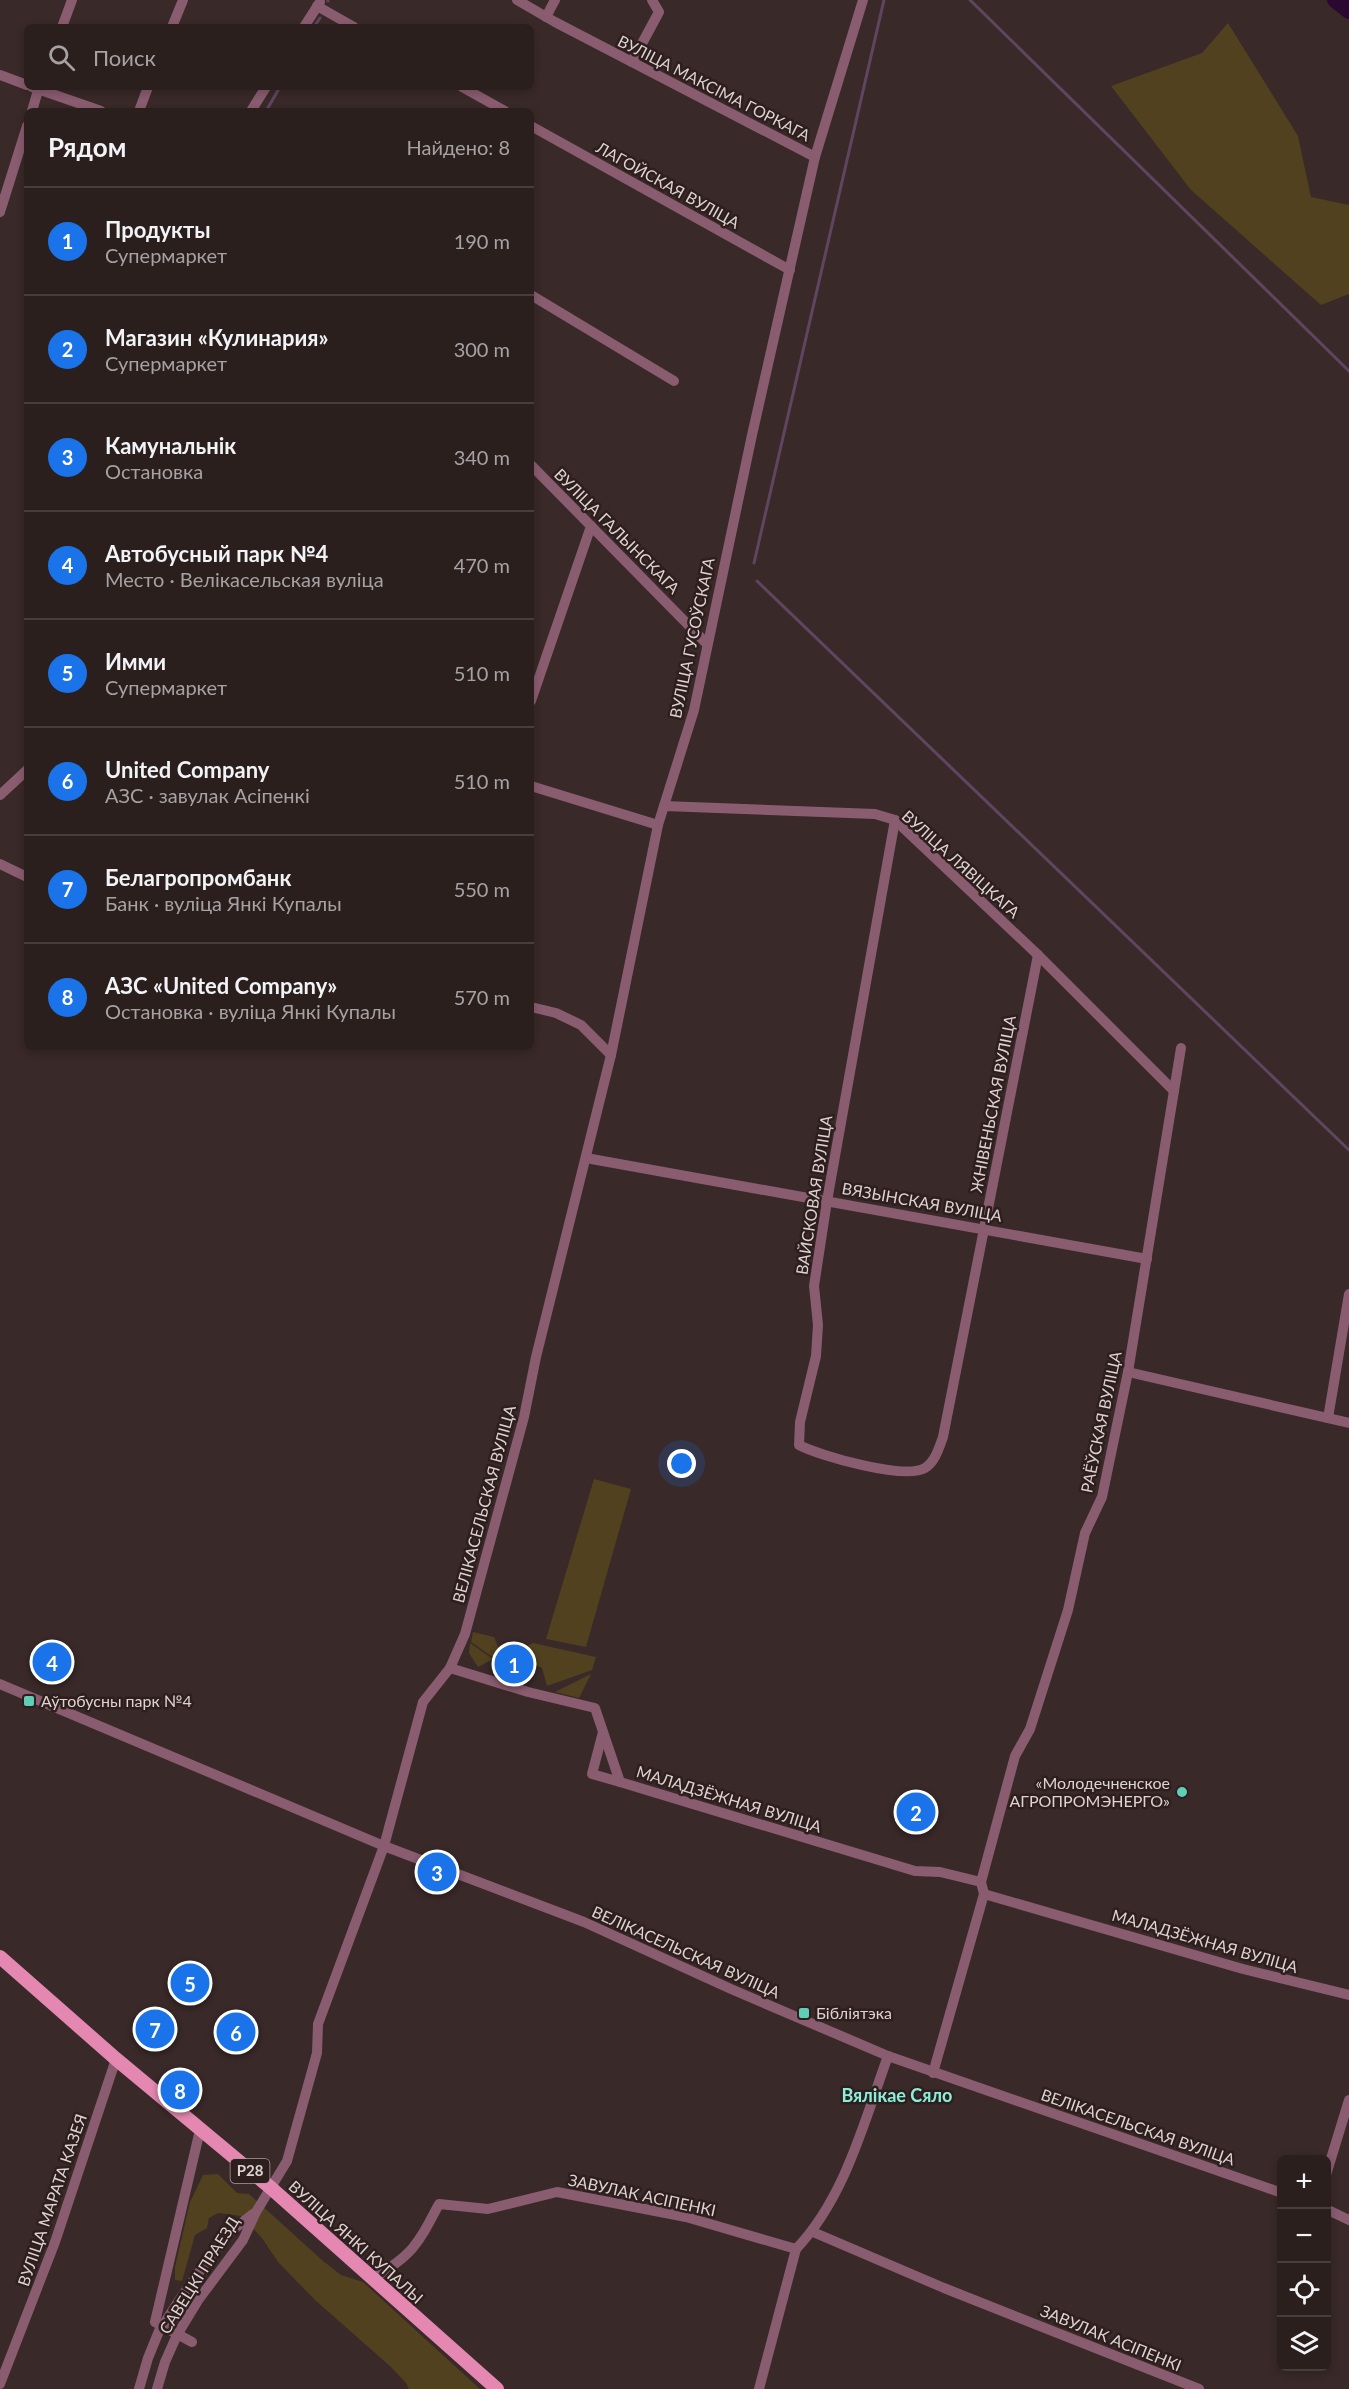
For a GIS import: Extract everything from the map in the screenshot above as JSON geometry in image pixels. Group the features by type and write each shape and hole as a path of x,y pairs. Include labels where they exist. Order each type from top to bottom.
{"main road":[{"name":"ВУЛІЦА ЯНКІ КУПАЛЫ","path":"0,1956 116,2058 271,2188 498,2389"}],"street":[{"path":"63,24 72,0"},
{"path":"173,24 183,0"},
{"name":"ВУЛІЦА МАКСІМА ГОРКАГА","path":"517,0 815,157 863,0"},
{"path":"546,17 555,0"},
{"path":"632,62 659,12 652,0"},
{"path":"306,24 319,3 350,24"},
{"path":"0,75 24,84"},
{"path":"33,108 37,90"},
{"path":"43,90 93,108"},
{"path":"140,108 147,90"},
{"path":"253,108 264,90"},
{"path":"467,90 500,108"},
{"name":"ЛАГОЙСКАЯ ВУЛІЦА","path":"534,128 790,270"},
{"path":"0,212 24,136"},
{"name":"ВУЛІЦА ГУСОЎСКАГА","path":"586,1158 611,1055 658,825 694,710 815,157"},
{"path":"534,297 674,381"},
{"name":"ВУЛІЦА ГАЛЫНСКАГА","path":"534,468 707,644"},
{"path":"534,692 591,526"},
{"path":"0,795 24,773"},
{"path":"534,787 658,825"},
{"name":"ВУЛІЦА ЛЯВІЦКАГА","path":"663,806 875,814 895,820 1038,955 1174,1091"},
{"name":"ВАЙСКОВАЯ ВУЛІЦА","path":"895,820 827,1200 814,1286 818,1325 816,1356 800,1422 799,1444 814,1453 891,1471 915,1473 927,1467"},
{"path":"0,864 24,876"},
{"name":"ЖНІВЕНЬСКАЯ ВУЛІЦА","path":"927,1467 936,1455 943,1437 1038,955"},
{"path":"534,1008 556,1013 581,1025 611,1055"},
{"name":"РАЁЎСКАЯ ВУЛІЦА","path":"984,1894 981,1882 1016,1756 1030,1728 1068,1610 1085,1533 1102,1497 1128,1372 1181,1048"},
{"name":"ВЯЗЫНСКАЯ ВУЛІЦА","path":"586,1158 1147,1259"},
{"name":"ВЕЛІКАСЕЛЬСКАЯ ВУЛІЦА","path":"384,1846 423,1702 450,1668 465,1634 524,1417 536,1357 586,1158"},
{"path":"1328,1418 1349,1294"},
{"path":"1128,1372 1349,1423"},
{"name":"МАЛАДЗЁЖНАЯ ВУЛІЦА","path":"450,1668 528,1692 595,1708 620,1782 915,1871 940,1872 981,1882"},
{"name":"ВЕЛІКАСЕЛЬСКАЯ ВУЛІЦА","path":"0,1684 384,1846 584,1922 731,1989 888,2056 1277,2192"},
{"path":"603,1732 592,1774 620,1782"},
{"path":"271,2188 287,2161 317,2053 318,2024 384,1846"},
{"path":"933,2073 984,1894"},
{"name":"МАЛАДЗЁЖНАЯ ВУЛІЦА","path":"984,1894 1243,1969 1349,1995"},
{"path":"759,2389 796,2249 813,2232 847,2170 888,2056"},
{"name":"ВУЛІЦА МАРАТА КАЗЕЯ","path":"0,2384 55,2242 116,2058"},
{"path":"1331,2159 1349,2100"},
{"name":"САВЕЦКІ ПРАЕЗД","path":"139,2389 159,2324 201,2130"},
{"name":"САВЕЦКІ ПРАЕЗД","path":"158,2389 165,2362 177,2335 199,2299 243,2240 256,2212 271,2188"},
{"name":"ЗАВУЛАК АСІПЕНКІ","path":"373,2278 398,2263 418,2244 439,2204 488,2210 556,2192 686,2217 796,2249"},
{"path":"1331,2211 1349,2220"},
{"name":"САВЕЦКІ ПРАЕЗД","path":"159,2324 225,2236 256,2212"},
{"name":"ЗАВУЛАК АСІПЕНКІ","path":"813,2232 955,2292 1199,2389"},
{"path":"159,2324 192,2342"}],"shaded area":[{"path":"1228,23 1298,136 1311,197 1349,205 1349,294 1321,305 1191,190 1111,86 1202,53"},
{"path":"594,1479 631,1489 586,1647 546,1639"},
{"path":"473,1632 494,1637 501,1654 494,1658 471,1642"},
{"path":"470,1643 493,1659 478,1667 469,1653"},
{"path":"533,1643 596,1657 592,1670 547,1686 542,1668 511,1653"},
{"path":"591,1674 579,1698 555,1692"},
{"path":"218,2174 237,2193 249,2194 341,2275 363,2282 480,2389 409,2389 391,2367 315,2300 278,2262 262,2238 241,2216 218,2213 209,2218 207,2228 195,2235 182,2281 175,2280 175,2267 190,2202 203,2175"}],"waterway":[{"path":"754,563 884,0"},
{"path":"970,0 1349,371"},
{"path":"1335,0 1349,11"},
{"path":"316,24 320,18"},
{"path":"268,108 278,90"},
{"path":"757,581 1349,1150"}],"place":[{"name":"Автобусный парк №4","path":"52,1662"},
{"name":"Продукты","path":"514,1664"},
{"name":"Аўтобусны парк №4","path":"29,1701"},
{"name":"«Молодечненское АГРОПРОМЭНЕРГО»","path":"1182,1792"},
{"name":"Магазин «Кулинария»","path":"916,1812"},
{"name":"Камунальнік","path":"437,1872"},
{"name":"Имми","path":"190,1983"},
{"name":"Бібліятэка","path":"804,2013"},
{"name":"Белагропромбанк","path":"155,2029"},
{"name":"United Company","path":"236,2032"},
{"name":"АЗС «United Company»","path":"180,2090"}],"district":[{"name":"Вялікае Сяло","path":"897,2096"}]}
